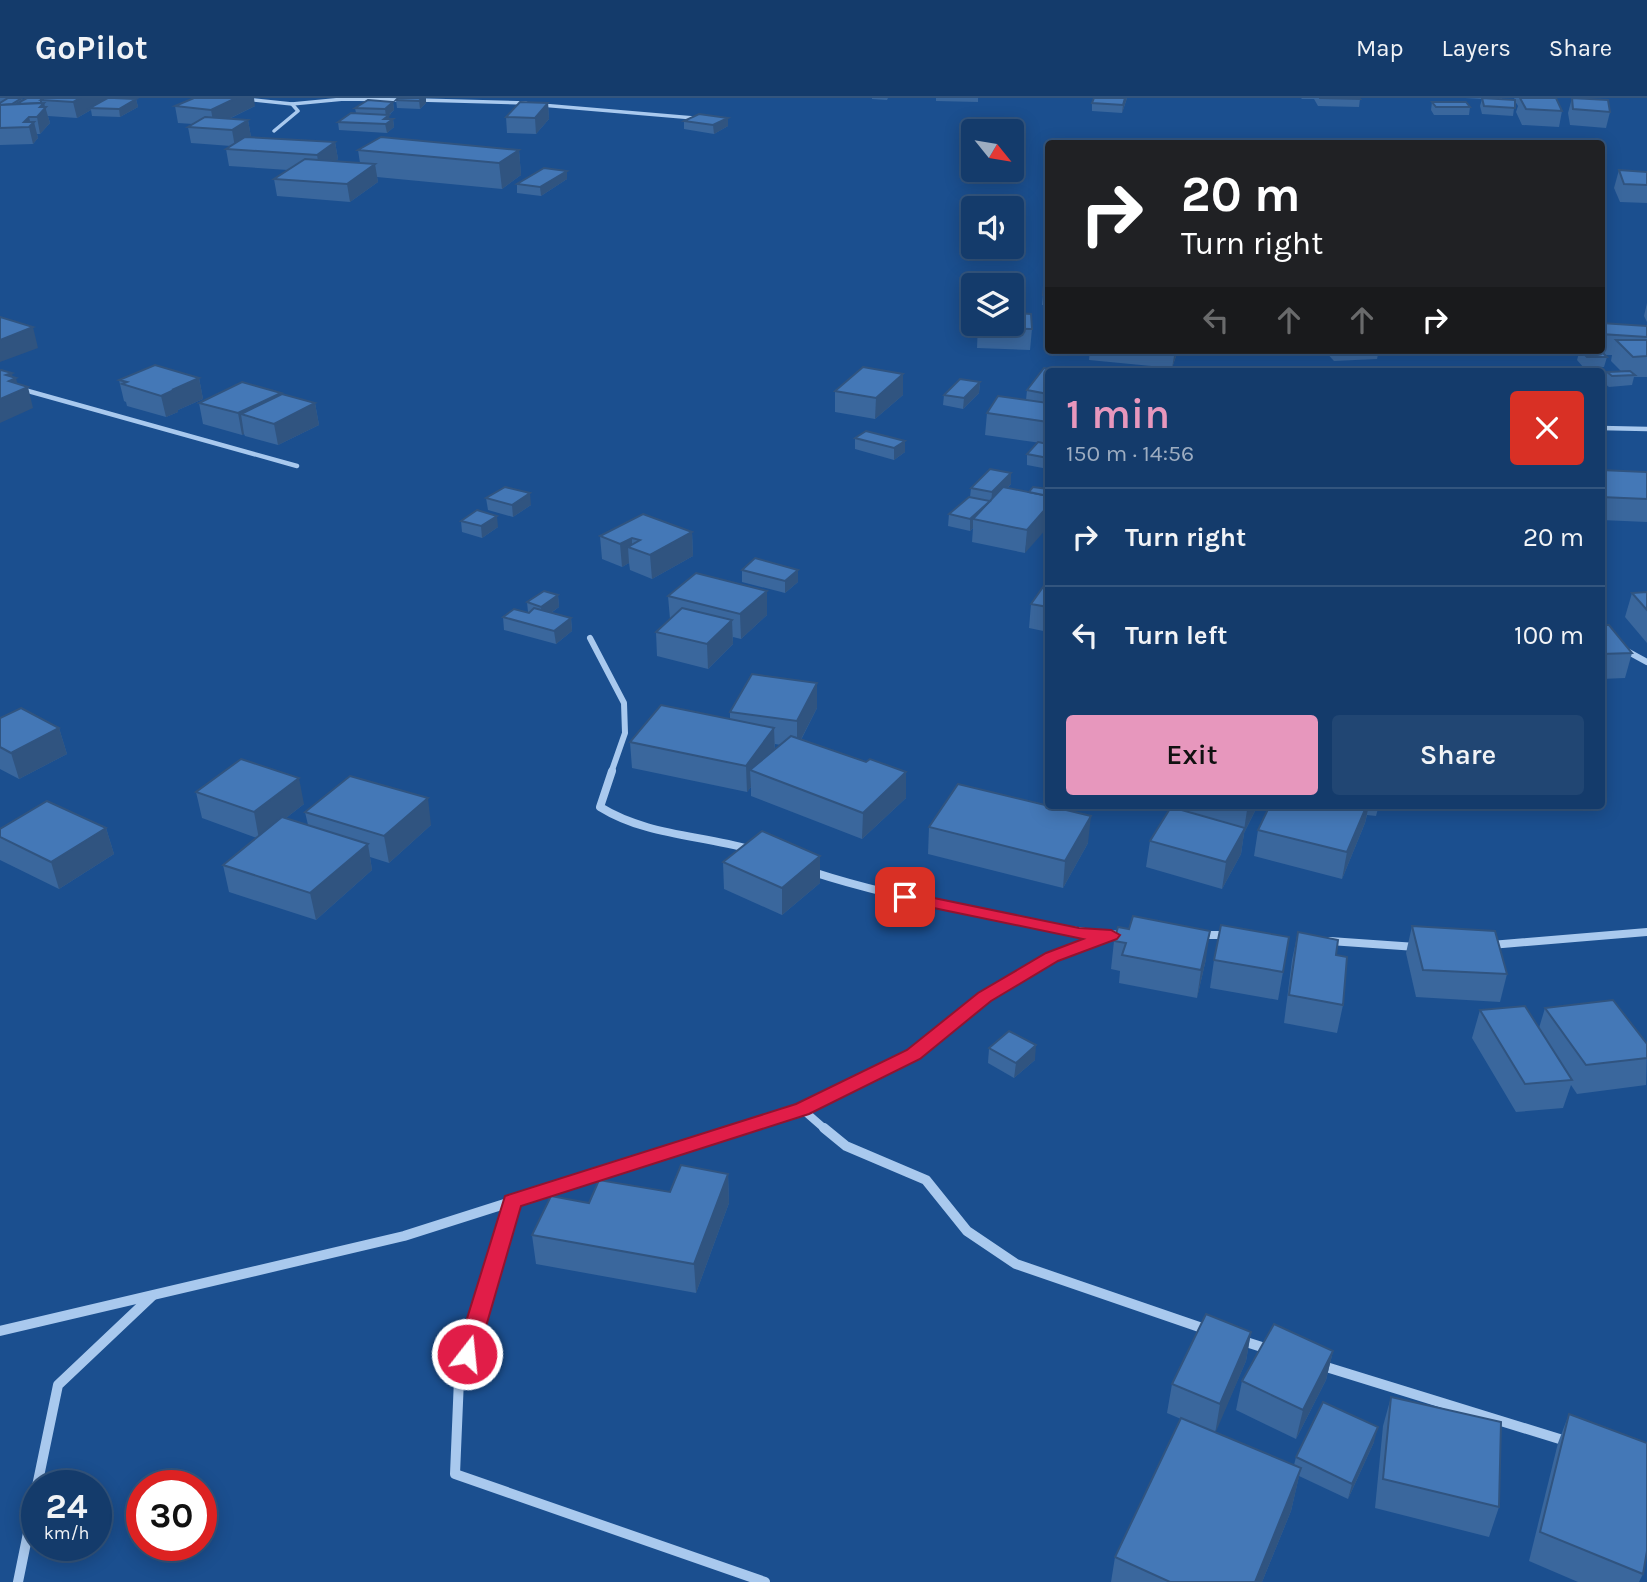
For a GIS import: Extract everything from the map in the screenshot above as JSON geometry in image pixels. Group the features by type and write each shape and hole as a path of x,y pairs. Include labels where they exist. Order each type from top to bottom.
{"street":[{"path":"237,99 292,104 344,99 405,100"},
{"path":"417,100 500,101 694,118"},
{"path":"274,131 298,111 292,104"},
{"path":"12,387 297,466"},
{"path":"1605,428 1647,429"},
{"path":"590,638 624,703 625,733 600,807 609,814 650,828 729,843 754,851"},
{"path":"1613,642 1647,662"},
{"path":"803,869 853,886 1079,934 1137,935"},
{"path":"1477,946 1647,932"},
{"path":"0,1331 404,1236 802,1109 913,1055 985,997 1052,957 1111,935"},
{"path":"1188,935 1240,935"},
{"path":"1317,939 1394,947 1422,946"},
{"path":"802,1109 846,1146 926,1181 967,1231 1016,1264 1221,1334"},
{"path":"512,1201 459,1379 455,1474 765,1582"},
{"path":"41,1470 58,1385 152,1295"},
{"path":"1234,1338 1274,1350"},
{"path":"1314,1363 1580,1445"},
{"path":"18,1582 22,1561"}],"building":[{"path":"8,98 22,98 12,104 0,105"},
{"path":"27,98 44,98 41,103 16,104"},
{"path":"80,98 73,102 41,100"},
{"path":"108,98 136,99 119,109 90,108"},
{"path":"194,98 236,98 211,110 175,106"},
{"path":"422,98 419,101 396,100"},
{"path":"1094,98 1125,98 1123,105 1092,103"},
{"path":"1482,98 1515,100 1515,108 1484,106"},
{"path":"1520,98 1556,98 1562,111 1526,109"},
{"path":"1572,98 1608,100 1610,112 1573,109"},
{"path":"368,100 393,102 385,109 355,108"},
{"path":"520,102 548,103 535,118 506,117"},
{"path":"1432,102 1466,102 1470,107 1436,107"},
{"path":"44,103 40,107 46,107 37,117 29,117 24,122 34,122 29,127 0,128 0,105"},
{"path":"351,113 389,115 384,119 393,119 386,124 338,122"},
{"path":"699,114 728,118 713,125 684,121"},
{"path":"205,117 248,120 232,130 188,127"},
{"path":"245,137 335,142 317,155 226,149"},
{"path":"381,137 519,150 499,163 358,150"},
{"path":"305,159 375,164 347,184 274,179"},
{"path":"544,168 567,171 540,187 517,184"},
{"path":"1619,170 1647,172 1647,185 1624,184"},
{"path":"1024,314 1031,314 1032,329 1024,329"},
{"path":"0,317 33,327 0,340"},
{"path":"1605,323 1647,326 1647,337 1605,334"},
{"path":"1616,340 1647,340 1647,356 1633,357"},
{"path":"1584,354 1604,354 1607,357 1587,357"},
{"path":"155,365 199,378 161,396 122,384 127,382 119,380"},
{"path":"863,367 903,374 876,398 835,391"},
{"path":"1044,368 1045,368 1045,393 1027,390"},
{"path":"1,370 12,373 6,375 16,378 9,381 28,387 0,399"},
{"path":"1630,371 1635,375 1612,376 1607,372"},
{"path":"960,379 980,382 964,398 944,395"},
{"path":"242,382 281,393 238,413 199,403"},
{"path":"282,394 315,403 274,424 241,414"},
{"path":"998,396 1045,403 1045,422 987,413"},
{"path":"866,431 905,441 894,448 855,438"},
{"path":"1038,442 1045,443 1045,457 1027,454"},
{"path":"990,469 1011,473 992,492 971,488"},
{"path":"1605,470 1646,472 1647,499 1605,497"},
{"path":"505,487 530,493 512,505 486,498"},
{"path":"1003,487 1045,495 1045,509 1027,530 973,519"},
{"path":"1033,487 1045,489 1045,495 1029,492"},
{"path":"969,497 990,501 970,519 949,514"},
{"path":"477,510 497,516 481,526 461,521"},
{"path":"643,514 692,532 650,555 628,547 640,540 632,538 620,544 600,536"},
{"path":"755,558 798,570 785,581 742,570"},
{"path":"696,573 767,591 740,614 668,596"},
{"path":"1045,584 1045,606 1031,604"},
{"path":"544,591 558,595 541,607 527,602"},
{"path":"1647,592 1647,610 1632,593"},
{"path":"534,608 571,618 554,631 503,617 514,609 529,613"},
{"path":"682,608 732,620 707,644 656,632"},
{"path":"1605,625 1609,625 1632,653 1605,654"},
{"path":"752,674 817,683 797,721 730,712"},
{"path":"661,705 774,728 746,766 630,742"},
{"path":"21,708 59,728 11,753 0,747 0,718"},
{"path":"791,736 866,762 870,759 906,772 863,813 750,770"},
{"path":"241,759 299,778 254,812 196,792"},
{"path":"350,776 428,798 384,836 305,812"},
{"path":"958,784 1045,805 1045,809 1062,809 1091,816 1065,861 929,827"},
{"path":"47,801 106,828 51,862 0,837 0,829"},
{"path":"1170,809 1245,828 1226,862 1150,841"},
{"path":"1268,809 1365,809 1347,852 1258,830"},
{"path":"282,817 368,844 310,893 223,865"},
{"path":"762,831 820,856 782,888 723,862"},
{"path":"1133,916 1210,931 1201,970 1122,955 1126,943 1114,941 1118,927 1129,929"},
{"path":"1221,925 1289,937 1283,972 1214,960"},
{"path":"1412,926 1495,931 1507,974 1423,970"},
{"path":"1298,932 1338,940 1336,955 1347,957 1343,1005 1289,995"},
{"path":"1613,1000 1647,1044 1647,1058 1586,1065 1545,1008"},
{"path":"1525,1006 1572,1080 1525,1084 1480,1010"},
{"path":"1009,1031 1036,1045 1016,1063 989,1048"},
{"path":"681,1165 728,1174 694,1264 532,1235 551,1196 589,1203 599,1180 670,1192"},
{"path":"1206,1314 1251,1332 1220,1404 1172,1384"},
{"path":"1274,1324 1333,1351 1303,1410 1242,1381"},
{"path":"1391,1397 1501,1422 1499,1507 1383,1479"},
{"path":"1323,1402 1378,1427 1352,1484 1296,1457"},
{"path":"1569,1414 1647,1443 1647,1551 1643,1574 1540,1532"},
{"path":"1181,1418 1301,1468 1255,1582 1170,1582 1115,1557"}],"route":[{"path":"467,1354 512,1201 802,1109 913,1055 985,997 1052,957 1111,935 1079,934 905,897"}]}
